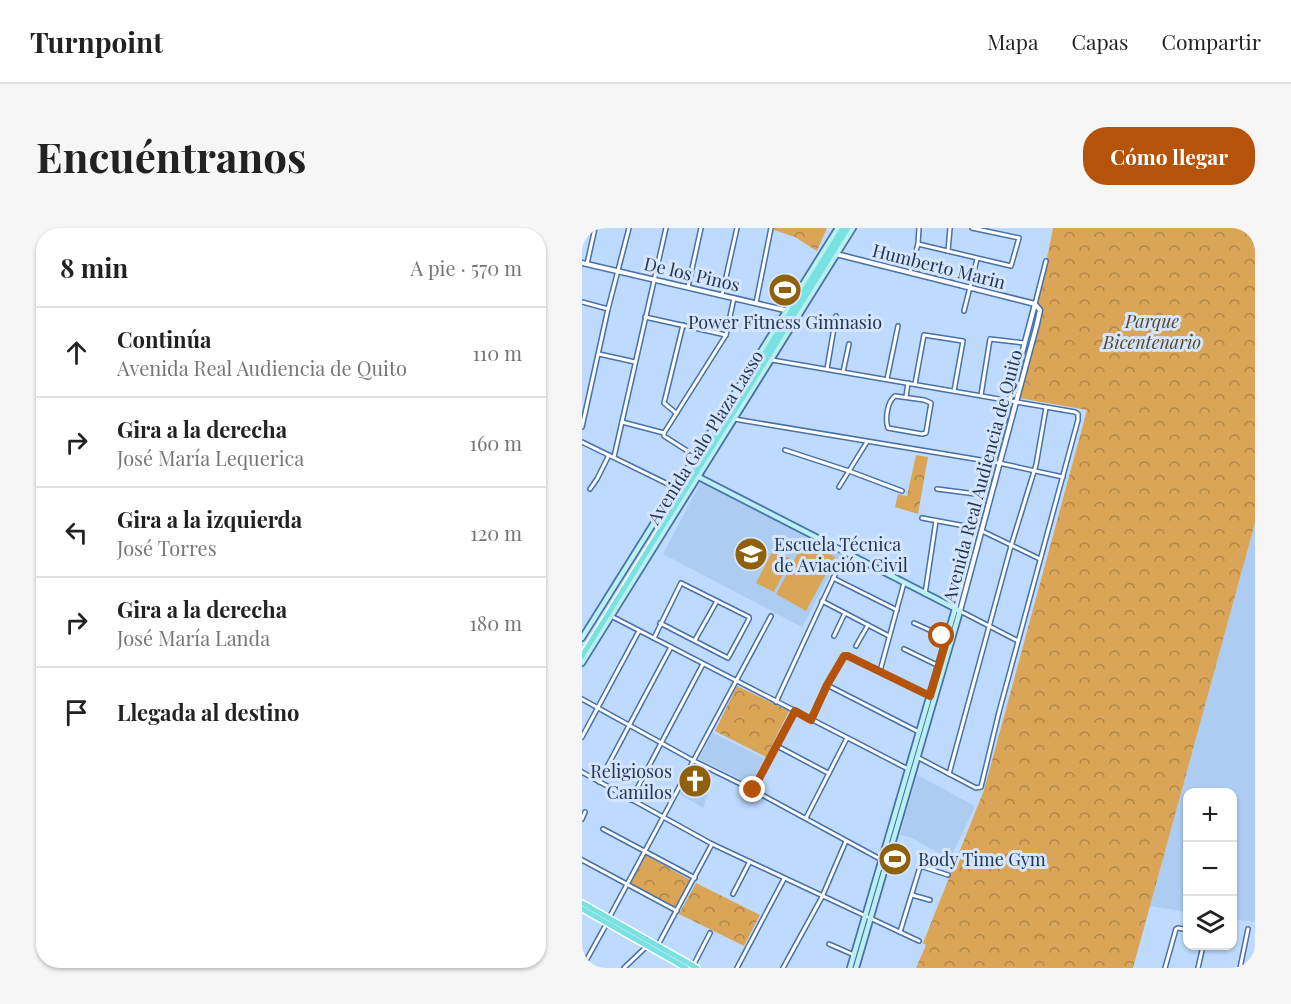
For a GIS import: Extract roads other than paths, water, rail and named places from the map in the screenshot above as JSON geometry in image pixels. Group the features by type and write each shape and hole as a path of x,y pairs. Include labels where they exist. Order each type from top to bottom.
{"main road":[{"name":"Avenida Galo Plaza Lasso","path":"791,311 838,228"},
{"name":"Avenida Galo Plaza Lasso","path":"582,656 843,228"},
{"name":"Avenida Galo Plaza Lasso","path":"791,311 848,228"},
{"name":"Avenida Galo Plaza Lasso","path":"582,649 692,474 734,419 772,360 853,228"},
{"name":"Avenida Galo Plaza Lasso","path":"582,638 676,488 692,474"},
{"name":"Avenida Galo Plaza Lasso","path":"582,663 692,474"},
{"path":"692,474 957,610"},
{"name":"Avenida Real Audiencia de Quito","path":"850,968 869,918 930,696 957,610"},
{"name":"Avenida Real Audiencia de Quito","path":"856,968 883,861 911,771 918,757 957,610"},
{"path":"584,907 628,932 658,945 694,967"},
{"path":"628,932 647,946 686,968"}],"street":[{"path":"585,263 595,228"},
{"path":"582,427 629,228"},
{"path":"590,489 611,456 622,422 666,228"},
{"path":"688,287 701,228"},
{"path":"722,295 737,228"},
{"path":"756,303 771,228"},
{"path":"910,272 918,244 919,228"},
{"path":"948,251 950,228"},
{"path":"918,244 1011,266 1019,238 972,228"},
{"name":"Humberto Marin","path":"836,254 1035,304"},
{"path":"963,311 977,259"},
{"name":"Avenida Real Audiencia de Quito","path":"978,529 984,495 1046,261"},
{"name":"De los Pinos","path":"585,263 791,311"},
{"path":"664,433 726,334 734,298"},
{"path":"582,302 609,309"},
{"name":"Avenida Real Audiencia de Quito","path":"957,610 1040,312 1039,307 1035,304"},
{"path":"827,369 836,316"},
{"path":"645,317 726,334"},
{"path":"676,413 664,403 683,325"},
{"path":"887,379 898,326"},
{"path":"915,384 924,334 963,341 954,391"},
{"path":"981,395 990,339 1024,343"},
{"path":"843,372 849,344"},
{"path":"599,354 635,362"},
{"path":"772,360 1016,401 1078,414 981,787 976,788 918,757"},
{"path":"906,397 908,383"},
{"path":"895,396 906,397 924,400 931,404 925,434 893,430 887,426 891,399 895,396"},
{"path":"948,774 1034,470 1046,407"},
{"path":"734,419 1034,470 1063,477"},
{"path":"622,422 664,433 664,436 689,453"},
{"path":"582,442 676,488"},
{"path":"839,487 867,442"},
{"path":"785,450 902,491"},
{"path":"937,489 984,495"},
{"path":"922,518 978,529 1040,560"},
{"path":"925,594 936,521"},
{"path":"776,702 845,553"},
{"path":"833,578 897,610"},
{"path":"654,638 660,623 681,583 749,618 730,657 726,658 660,623"},
{"path":"880,671 904,583"},
{"path":"695,640 717,601"},
{"path":"822,601 889,636"},
{"path":"957,610 1018,640"},
{"path":"834,636 845,613"},
{"path":"611,616 911,771"},
{"path":"582,968 771,616"},
{"path":"914,623 947,638"},
{"path":"856,646 867,625"},
{"path":"582,737 639,631"},
{"path":"600,782 671,647"},
{"path":"904,649 939,666"},
{"path":"811,720 827,685 846,655 930,696"},
{"path":"631,800 703,664"},
{"path":"827,685 920,733"},
{"path":"582,699 883,861"},
{"path":"753,790 795,711"},
{"path":"806,818 847,738"},
{"path":"777,746 829,773"},
{"path":"582,772 749,863 919,941"},
{"path":"582,819 585,812"},
{"path":"603,829 695,878"},
{"path":"783,968 822,897 846,841"},
{"path":"658,945 712,844"},
{"path":"900,932 924,854"},
{"path":"582,860 677,911"},
{"path":"733,894 749,863"},
{"path":"920,866 948,875"},
{"path":"737,968 784,879"},
{"path":"911,895 930,900"},
{"path":"1165,968 1176,929 1183,929"},
{"path":"1240,968 1248,929"},
{"path":"694,967 710,933"},
{"path":"829,944 854,955"},
{"path":"624,968 647,946"},
{"path":"1198,968 1202,950"},
{"path":"673,968 678,963"}],"place":[{"name":"Power Fitness Gimnasio","path":"785,290"},
{"name":"Escuela Técnica de Aviación Civil","path":"751,554"},
{"name":"Religiosos Camilos","path":"695,781"},
{"name":"Body Time Gym","path":"895,859"}],"park label":[{"name":"Parque Bicentenario","path":"1152,331"}]}
